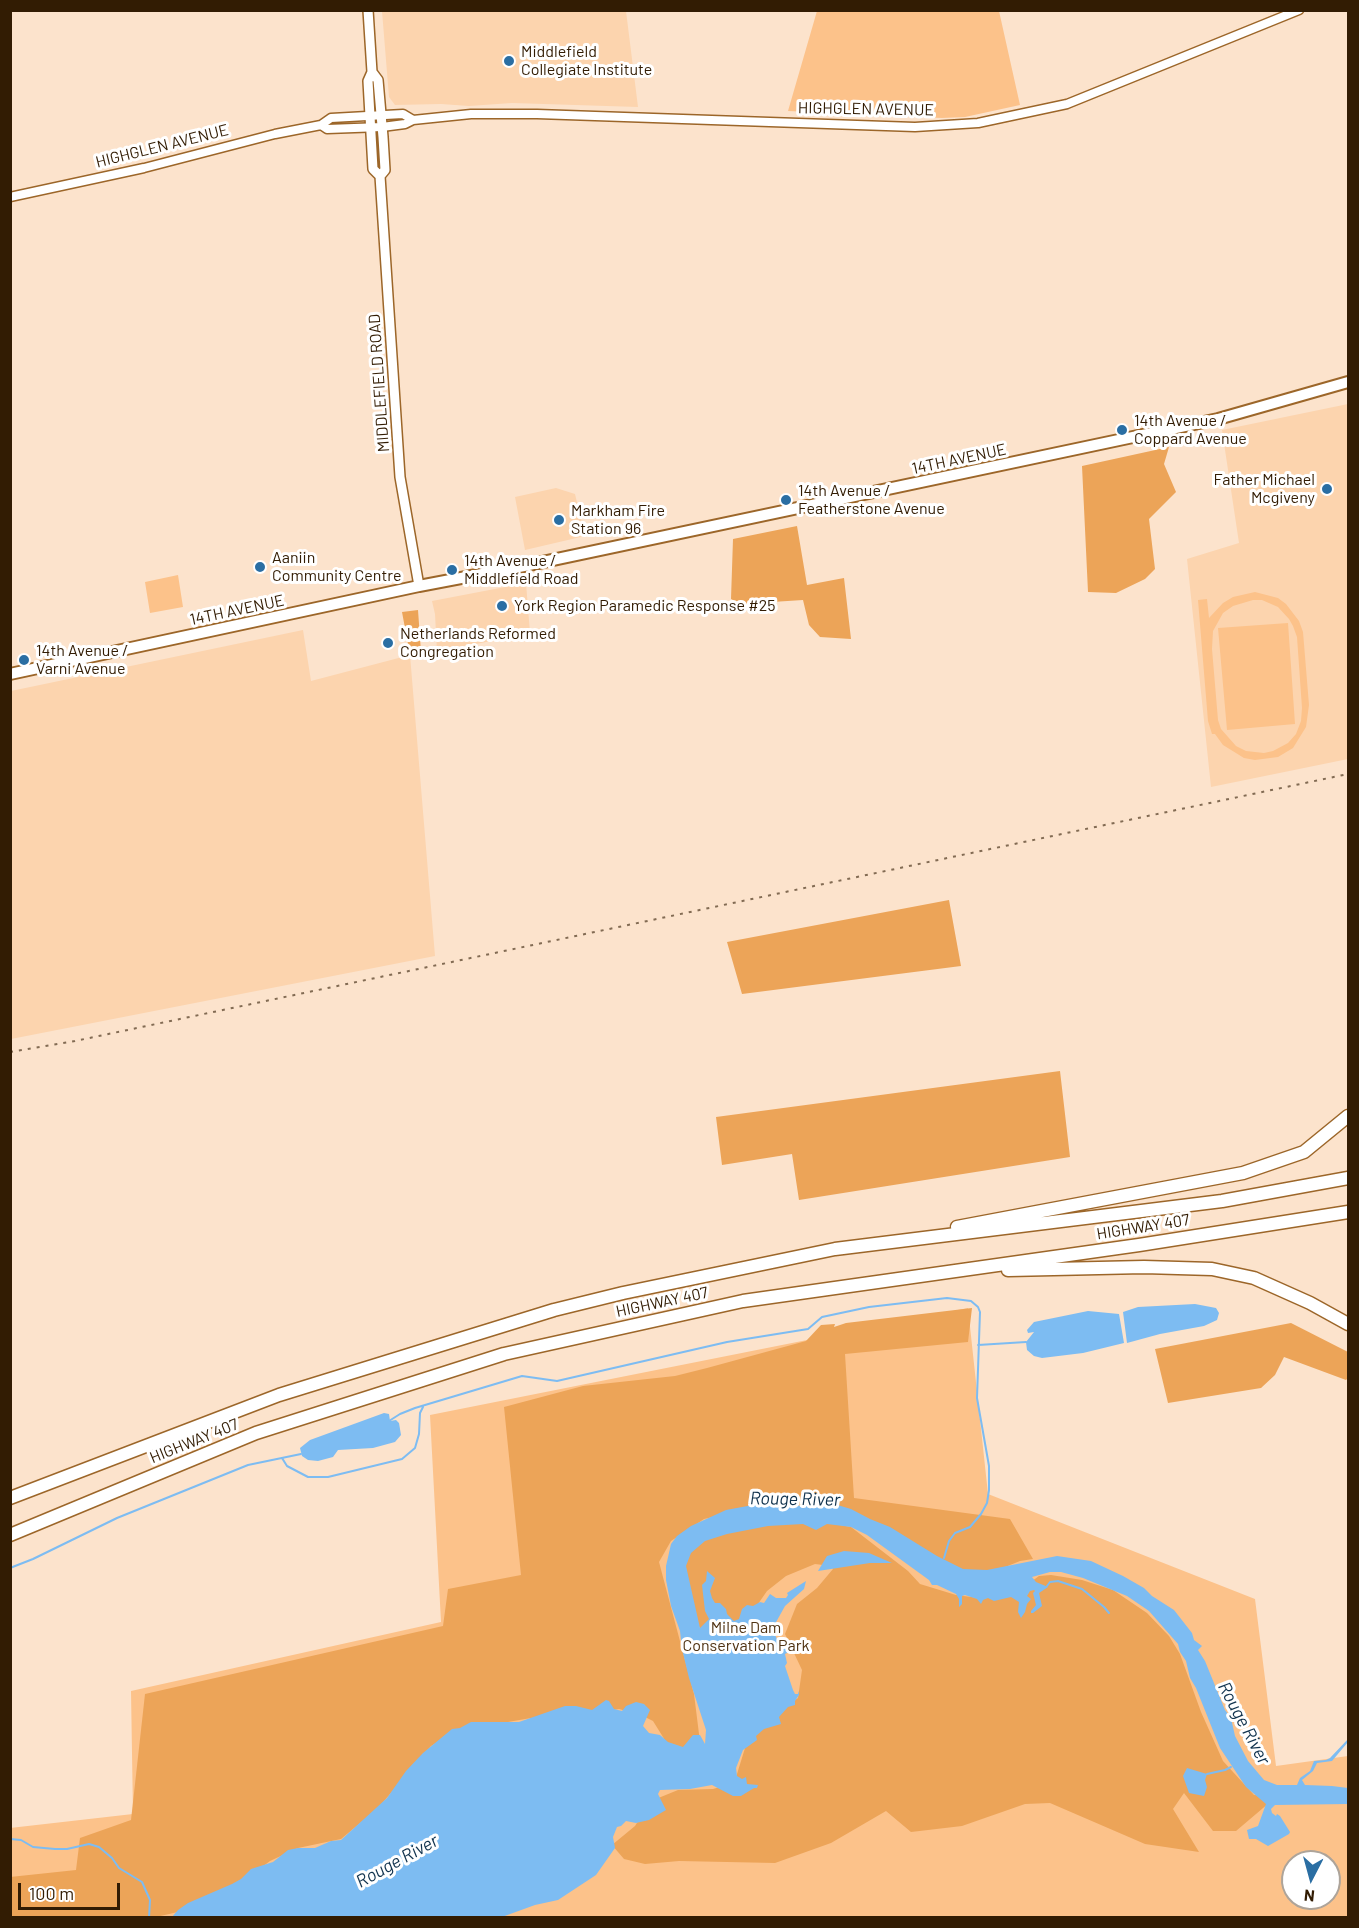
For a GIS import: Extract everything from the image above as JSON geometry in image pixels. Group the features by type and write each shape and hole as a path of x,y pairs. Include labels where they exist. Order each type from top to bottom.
{"highway":[{"path":"835,1249 1243,1173 1304,1152 1348,1116"},
{"name":"HIGHWAY 407","path":"10,1498 279,1395 554,1310 623,1293 835,1249 1222,1202 1348,1178"},
{"name":"HIGHWAY 407","path":"10,1535 256,1433 504,1354 743,1301 1348,1212"},
{"path":"950,1272 1144,1267 1212,1269 1254,1278 1310,1303 1348,1324"}],"main road":[{"name":"MIDDLEFIELD ROAD","path":"368,10 372,72 368,81 373,169 380,176 400,477 419,586"},
{"name":"MIDDLEFIELD ROAD","path":"372,72 378,80 381,114 385,170 380,176"},
{"name":"14TH AVENUE","path":"10,674 1218,419 1348,382"}],"street":[{"name":"HIGHGLEN AVENUE","path":"321,125 327,129 382,127 405,124 413,120 471,114 537,114 915,127 978,123 1067,104 1299,10"},
{"name":"HIGHGLEN AVENUE","path":"10,197 144,168 275,134 321,125 331,118 403,114 413,120"}],"shaded area":[{"name":"Middlefield Collegiate Institute","path":"382,11 626,11 638,107 512,103 469,106 395,105 389,97"},
{"path":"1348,404 1348,759 1211,787 1187,559 1239,543 1222,430"},
{"path":"1169,447 1164,464 1176,492 1149,519 1155,569 1145,579 1116,593 1088,592 1082,466"},
{"path":"556,488 575,494 585,536 525,550 515,497"},
{"path":"797,526 807,585 844,578 851,639 820,637 809,625 803,600 741,604 731,599 733,539"},
{"path":"526,583 530,633 437,652 432,601"},
{"path":"418,610 421,652 410,655 402,612"},
{"path":"303,630 311,681 410,655 435,956 11,1039 11,691"},
{"path":"949,900 961,966 742,994 727,942"},
{"path":"1060,1071 1070,1157 799,1200 792,1154 722,1165 716,1117"},
{"path":"972,1308 968,1342 845,1354 854,1498 1010,1519 1033,1559 1020,1561 978,1578 960,1576 884,1526 726,1514 704,1519 671,1541 659,1562 694,1694 700,1742 673,1753 653,1721 619,1709 569,1716 531,1718 456,1731 431,1746 378,1808 341,1839 298,1848 270,1861 227,1893 191,1909 156,1917 11,1917 10,1877 76,1870 80,1838 131,1820 145,1694 443,1626 448,1589 521,1575 504,1407 583,1386 675,1376 707,1368 806,1341 821,1325 835,1324 834,1327 846,1323"},
{"path":"1291,1323 1348,1352 1348,1378 1346,1380 1284,1357 1275,1375 1261,1388 1168,1403 1155,1349"},
{"path":"785,1515 851,1527 908,1571 920,1584 956,1595 979,1598 1020,1590 1039,1576 1051,1575 1082,1580 1113,1590 1147,1613 1169,1636 1180,1654 1201,1712 1223,1761 1254,1795 1276,1797 1236,1831 1213,1831 1184,1793 1173,1809 1199,1852 1145,1844 1050,1803 1025,1804 962,1826 911,1832 886,1811 831,1843 775,1863 679,1861 645,1864 624,1859 612,1845 635,1826 651,1801 678,1790 713,1789 737,1782 737,1774 745,1748 766,1722 798,1698 802,1670 785,1634 797,1604 817,1588 833,1569 831,1566 815,1564 786,1576 767,1591 751,1614 709,1641 698,1625 688,1595 683,1556 701,1538"}],"green space":[{"path":"817,11 999,11 1020,105 965,117 942,118 788,111"},
{"path":"178,575 183,607 150,613 145,582"},
{"path":"1255,592 1278,598 1286,604 1299,621 1303,632 1309,705 1306,727 1293,748 1278,757 1255,760 1244,758 1223,745 1215,734 1212,734 1208,721 1198,600 1207,599 1209,618 1223,603 1233,597","holes":["1253,600 1262,600 1278,607 1293,626 1297,637 1302,708 1301,721 1296,734 1288,743 1264,753 1246,751 1236,746 1221,729 1218,720 1212,649 1213,631 1223,613 1233,606"]},
{"path":"1288,623 1295,724 1227,730 1218,628"},
{"name":"Milne Dam Conservation Park","path":"968,1308 988,1494 1255,1599 1276,1766 1348,1756 1348,1917 11,1917 10,1828 133,1814 131,1691 441,1622 430,1415"}],"water":[{"path":"1195,1304 1216,1308 1219,1313 1217,1320 1204,1326 1127,1343 1123,1312 1138,1307"},
{"path":"1088,1311 1119,1314 1124,1343 1083,1353 1042,1358 1034,1356 1027,1350 1026,1342 1034,1332 1028,1333 1027,1330 1034,1322"},
{"path":"384,1413 389,1414 390,1421 396,1420 399,1423 401,1435 395,1442 373,1448 338,1450 333,1457 318,1461 308,1460 302,1456 300,1448 310,1440"},
{"name":"Rouge River","path":"834,1504 851,1509 890,1527 963,1569 987,1570 1057,1556 1091,1561 1123,1576 1174,1610 1192,1633 1194,1640 1202,1646 1198,1650 1205,1661 1225,1710 1231,1718 1235,1736 1248,1761 1264,1780 1277,1785 1297,1785 1300,1778 1310,1771 1314,1761 1330,1758 1348,1739 1332,1761 1317,1763 1313,1771 1302,1780 1305,1785 1348,1788 1348,1804 1275,1805 1271,1809 1272,1813 1280,1816 1289,1834 1268,1846 1256,1839 1249,1839 1247,1830 1258,1826 1266,1804 1246,1787 1220,1748 1178,1644 1149,1611 1127,1596 1083,1578 1061,1572 1050,1572 1032,1577 1036,1582 1048,1587 1039,1593 1042,1606 1033,1613 1031,1611 1036,1605 1033,1593 1035,1591 1030,1591 1027,1596 1031,1599 1021,1618 1018,1612 1019,1602 1011,1597 994,1601 988,1598 981,1604 977,1599 965,1595 962,1596 962,1604 959,1607 956,1594 932,1585 929,1580 867,1535 851,1527 827,1524 816,1530 803,1524 768,1526 705,1541 691,1553 686,1566 700,1628 709,1619 705,1611 702,1585 706,1581 707,1571 715,1578 710,1591 712,1598 715,1603 720,1603 726,1609 727,1614 734,1621 739,1619 742,1609 747,1605 764,1603 770,1594 776,1598 786,1598 787,1593 806,1581 804,1589 785,1606 775,1624 775,1635 780,1645 789,1648 789,1652 785,1654 787,1663 785,1666 793,1690 795,1694 799,1691 799,1695 795,1705 788,1707 779,1717 781,1724 764,1729 756,1736 757,1740 743,1750 736,1768 737,1776 742,1779 746,1777 747,1784 758,1785 757,1788 741,1796 733,1796 712,1785 690,1789 660,1790 658,1794 666,1810 649,1820 636,1823 626,1821 617,1827 613,1837 615,1848 596,1875 558,1900 535,1905 502,1917 172,1917 188,1903 232,1884 251,1869 273,1862 288,1850 315,1848 331,1841 341,1840 387,1798 406,1771 423,1753 452,1729 460,1728 471,1722 519,1722 565,1706 592,1710 606,1700 614,1709 622,1711 626,1706 636,1702 644,1704 650,1710 643,1726 649,1733 660,1735 668,1742 683,1747 693,1735 700,1735 705,1744 706,1730 689,1678 680,1631 671,1606 666,1580 666,1566 671,1544 677,1536 691,1526 726,1510 753,1505 791,1507"},
{"path":"844,1551 869,1553 892,1563 870,1563 818,1571 827,1556"},
{"path":"1187,1768 1207,1774 1204,1796 1189,1793 1183,1776"}],"waterway":[{"path":"389,1421 415,1408 522,1376 557,1381 727,1342 808,1329 822,1317 869,1307 947,1298 971,1301 980,1312 977,1398 989,1466 989,1490 987,1503 981,1514 970,1527 955,1533 949,1541 944,1558"},
{"path":"978,1345 1026,1342"},
{"path":"282,1458 287,1466 308,1477 328,1477 402,1459 415,1448 423,1407"},
{"path":"10,1568 117,1518 248,1465 301,1454"},
{"path":"1047,1586 1050,1582 1058,1581 1082,1589 1109,1613"},
{"path":"1207,1774 1231,1767"},
{"path":"10,1839 21,1840 33,1847 55,1849 89,1844 99,1847 112,1858 119,1868 142,1882 150,1900 149,1918"}],"railway":[{"path":"10,1052 75,1041 1348,774"}],"place":[{"name":"Middlefield Collegiate Institute","path":"509,61"},
{"name":"14th Avenue / Coppard Avenue","path":"1122,430"},
{"name":"Father Michael Mcgiveny","path":"1327,489"},
{"name":"14th Avenue / Featherstone Avenue","path":"786,500"},
{"name":"Markham Fire Station 96","path":"559,520"},
{"name":"Aaniin Community Centre","path":"260,567"},
{"name":"14th Avenue / Middlefield Road","path":"452,570"},
{"name":"York Region Paramedic Response #25","path":"502,606"},
{"name":"Netherlands Reformed Congregation","path":"388,643"},
{"name":"14th Avenue / Varni Avenue","path":"24,660"}]}
